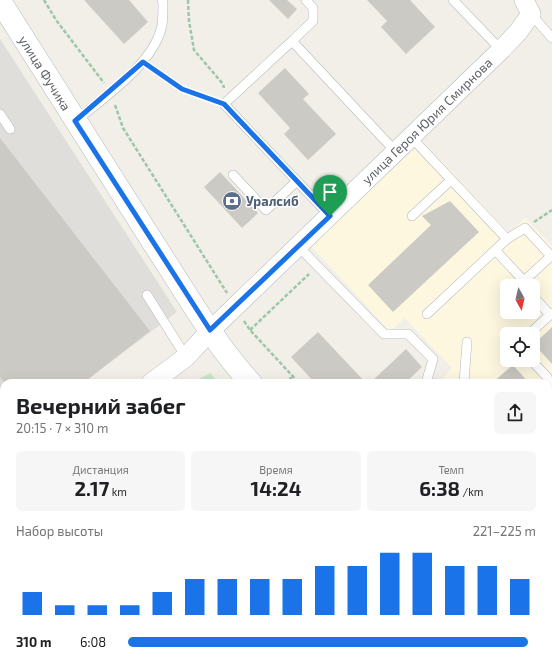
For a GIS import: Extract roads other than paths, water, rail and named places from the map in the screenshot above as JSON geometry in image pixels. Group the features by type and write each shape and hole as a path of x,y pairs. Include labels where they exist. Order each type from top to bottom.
{"street":[{"name":"улица Фучика","path":"0,0 75,121 210,330 236,366 247,379"},
{"name":"улица Героя Юрия Смирнова","path":"156,379 186,357 210,330 501,50 518,32 528,7"}],"lane":[{"path":"75,121 143,62 153,46 162,25 162,0"},
{"path":"306,0 313,8 313,21 224,104 330,216"},
{"path":"452,0 501,50"},
{"path":"528,7 552,38"},
{"path":"292,41 396,152"},
{"path":"0,114 10,129"},
{"path":"411,137 507,239"},
{"path":"233,175 266,210 297,181"},
{"path":"412,216 451,180"},
{"path":"427,314 507,239 525,228 551,256 530,279"},
{"path":"298,246 384,334 408,334 433,359 427,379"},
{"path":"495,250 522,279"},
{"path":"147,295 186,357"},
{"path":"537,327 551,314 540,303"},
{"path":"464,379 466,342"},
{"path":"538,367 548,379"}],"place":[{"name":"Уралсиб","path":"232,201"}]}
